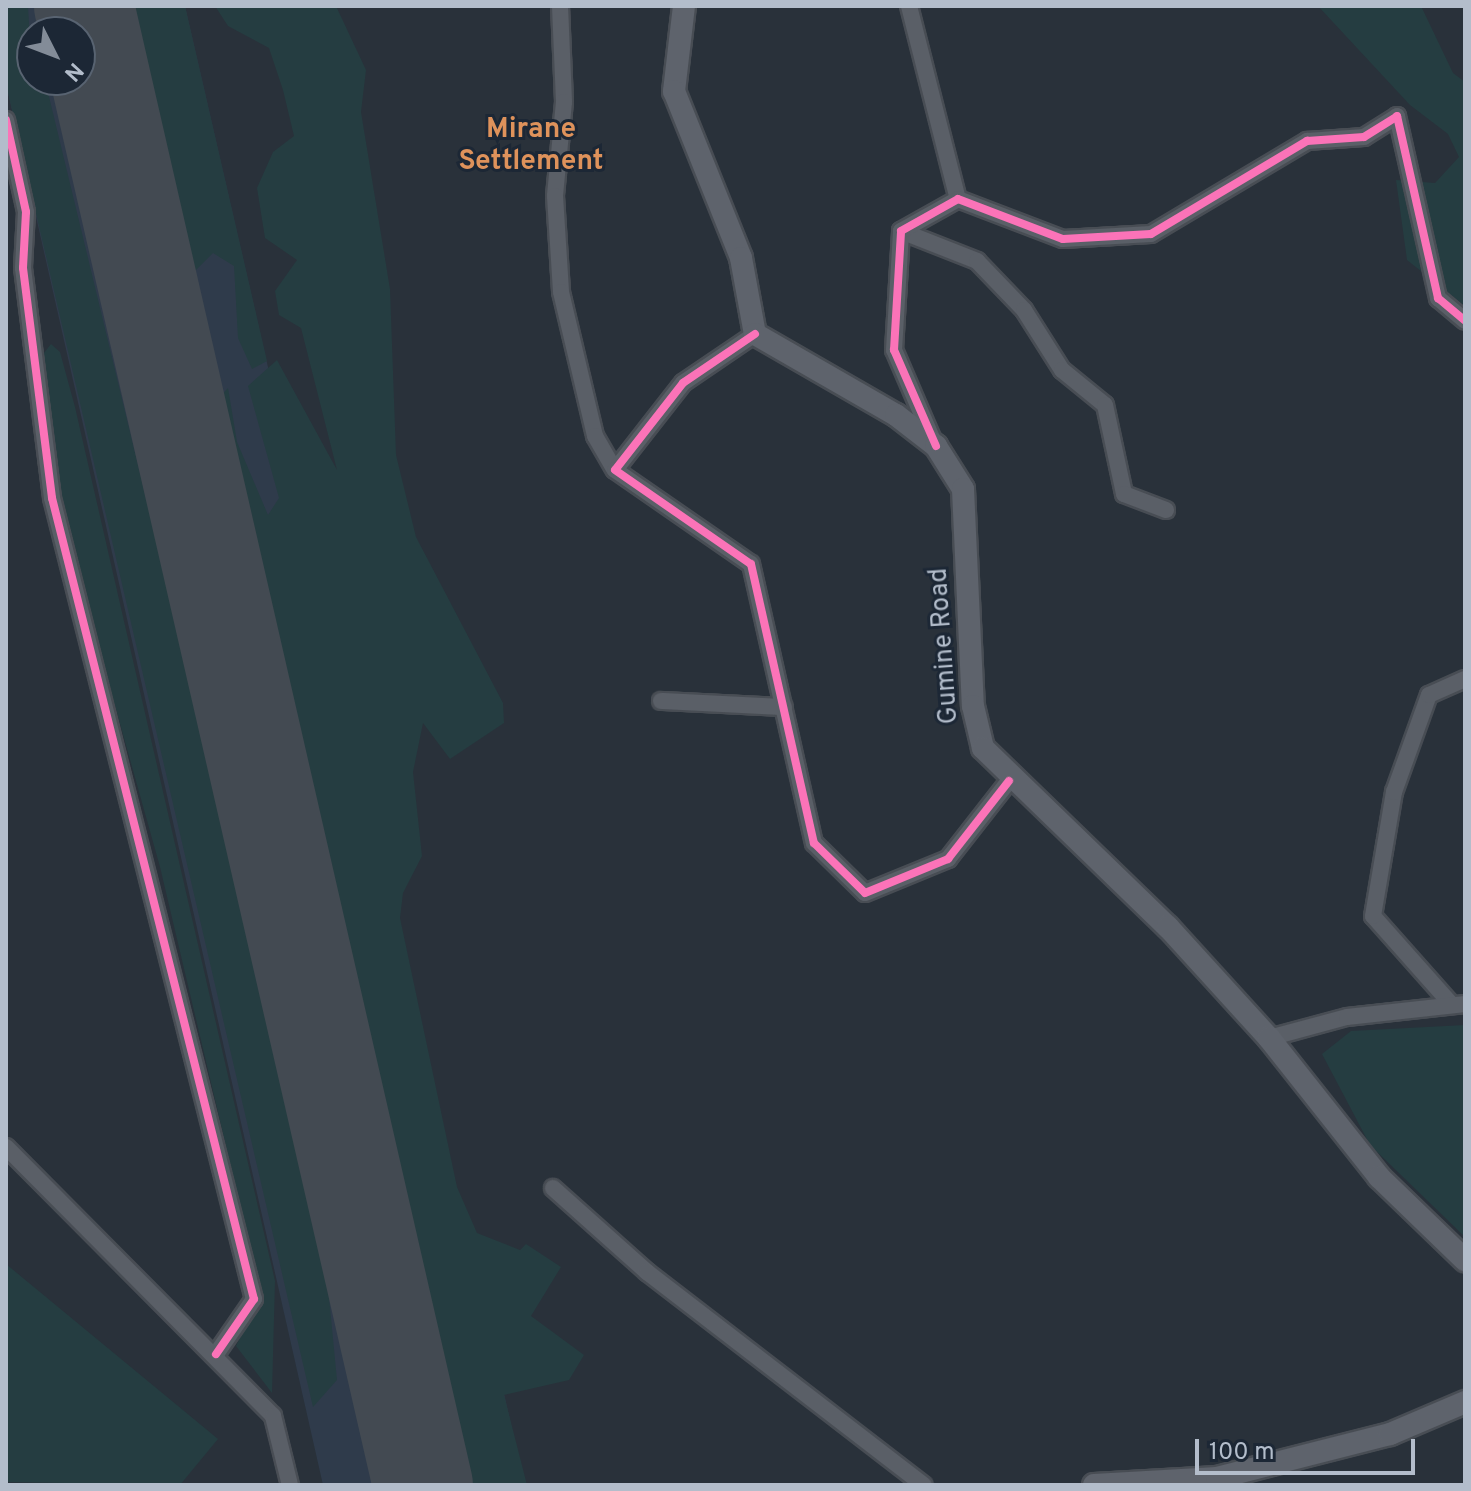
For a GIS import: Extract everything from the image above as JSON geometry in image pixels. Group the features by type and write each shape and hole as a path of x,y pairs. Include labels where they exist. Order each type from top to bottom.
{"main road":[{"path":"684,6 674,91 741,258 755,334"},
{"name":"Gumine Road","path":"755,334 896,415 936,446 963,489 973,706 983,748 1009,781 1168,927 1269,1038 1379,1177 1465,1260"},
{"path":"1094,1485 1217,1478 1390,1434 1465,1402"}],"street":[{"path":"560,6 564,102 555,196 561,292 595,436 615,470 751,564 814,843 865,893 948,859 1009,781"},
{"path":"909,6 958,199"},
{"path":"958,199 1063,239 1151,234 1307,141 1364,137 1397,116 1438,298 1465,321"},
{"path":"6,120 26,212 23,268 52,498 254,1299 216,1354"},
{"path":"901,231 958,199"},
{"path":"901,231 894,350 936,446"},
{"path":"901,231 977,261 1014,300 1062,370 1105,405 1124,494 1166,510"},
{"path":"615,470 683,383 755,334"},
{"path":"1458,1005 1373,916 1394,792 1429,695 1465,679"},
{"path":"661,701 784,707"},
{"path":"1269,1038 1347,1017 1458,1005"},
{"path":"6,1147 216,1354 273,1416 290,1485"},
{"path":"553,1188 647,1272 924,1485"}],"shaded area":[{"path":"6,6 185,6 525,1485 323,1485 6,84"}],"green space":[{"path":"6,6 28,6 29,16 16,16 16,96 49,96 278,1045 328,1287 337,1380 313,1407 6,84"},
{"path":"121,6 185,6 267,361 252,369 238,338 234,266 213,253 186,280"},
{"path":"215,6 336,6 366,70 361,112 390,289 396,455 416,537 503,703 504,723 450,759 423,723 413,772 422,856 403,893 400,918 457,1187 477,1233 520,1250 526,1244 561,1267 531,1316 584,1355 569,1380 504,1395 527,1485 459,1485 211,406 228,388 237,442 268,515 279,498 248,386 277,360 337,470 301,328 279,315 275,291 297,260 265,238 257,188 273,152 294,136 283,90 269,48 228,26"},
{"path":"1318,6 1421,6 1453,73 1465,82 1465,306 1407,260 1396,180 1435,183 1459,157 1448,134 1410,105"},
{"path":"51,344 60,352 75,407 275,1281 272,1393 236,1346 261,1294 160,867 57,498 40,358"},
{"path":"1465,1025 1465,1237 1370,1145 1322,1054 1351,1031"},
{"path":"6,1264 218,1439 180,1485 6,1482"}],"runway":[{"path":"84,6 423,1485"}],"cycle path":[{"path":"936,446 894,350 901,231 958,199 1063,239 1151,234 1307,141 1364,137 1397,116 1438,298 1465,321"},
{"path":"6,120 26,212 23,268 52,498 254,1299 216,1354"},
{"path":"755,334 683,383 615,470 751,564 814,843 865,893 948,859 1009,781"}],"district":[{"name":"Mirane Settlement","path":"531,146"}]}
